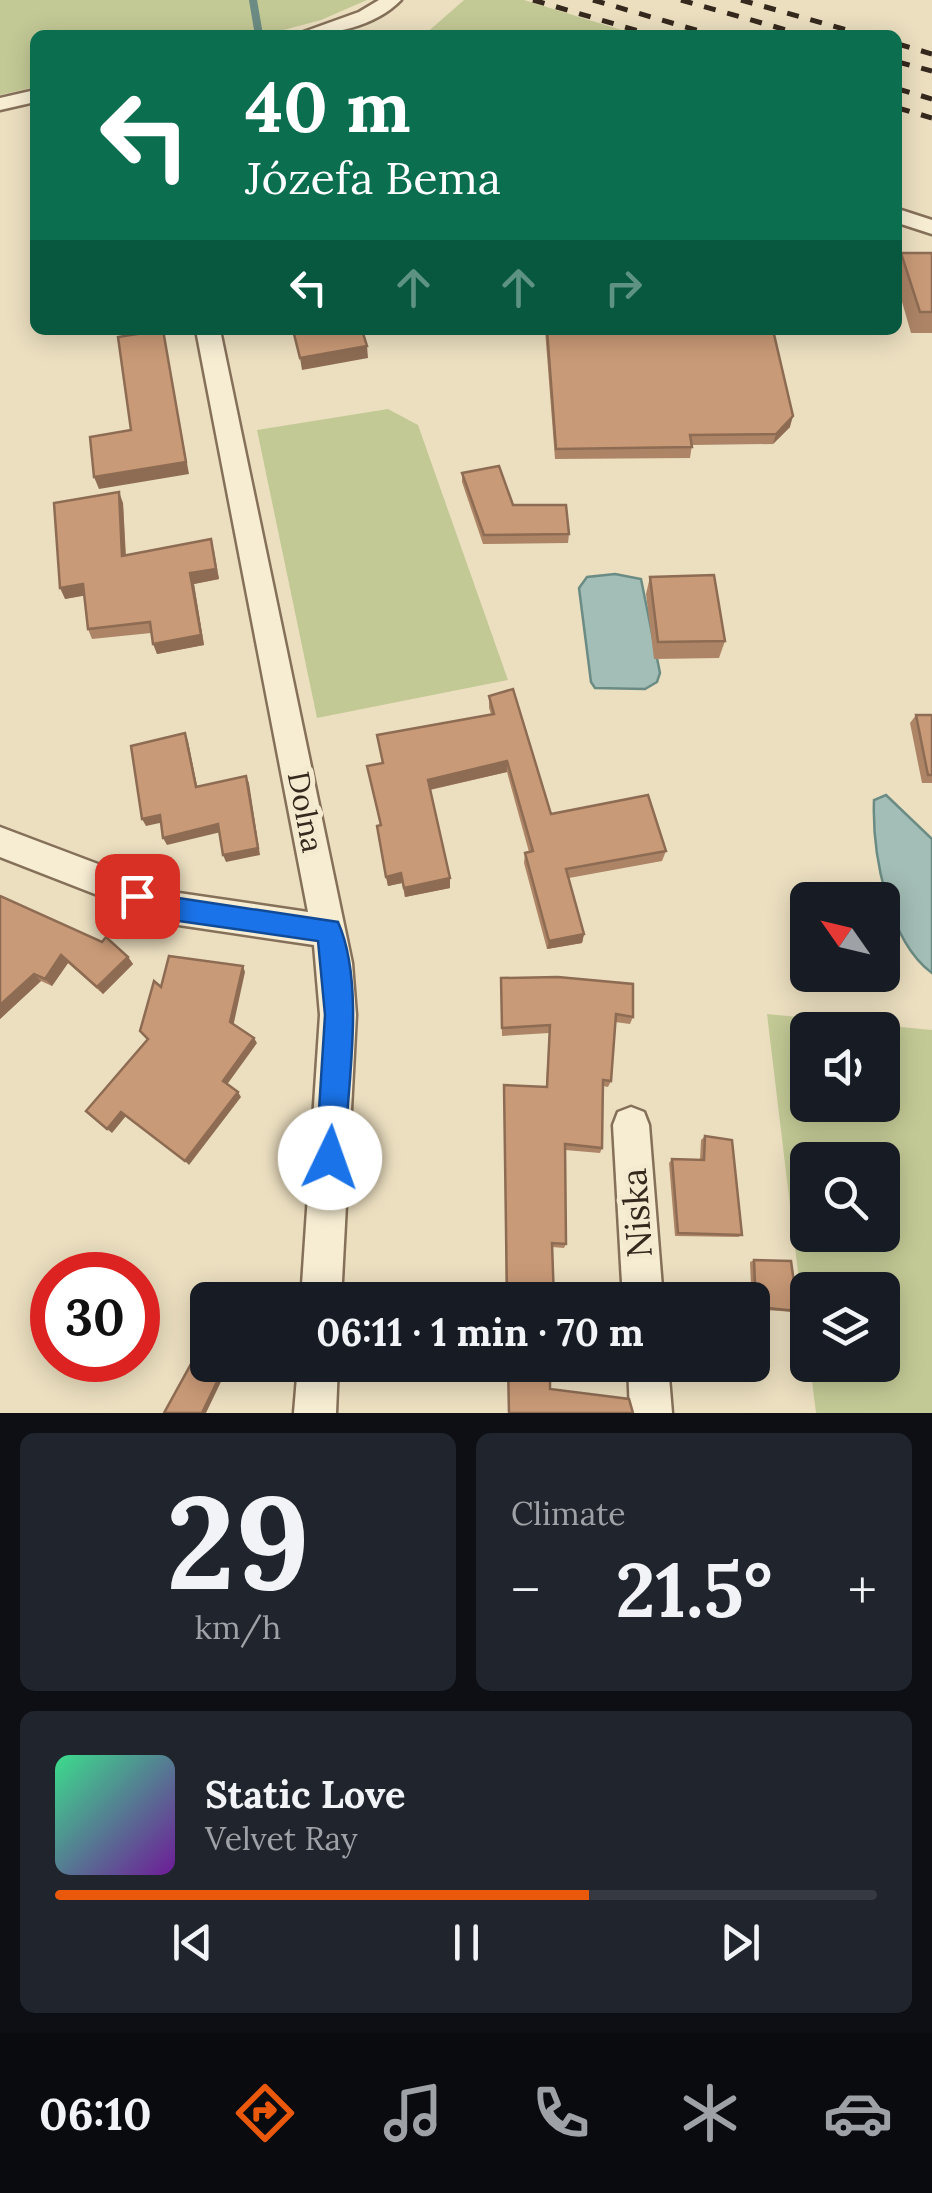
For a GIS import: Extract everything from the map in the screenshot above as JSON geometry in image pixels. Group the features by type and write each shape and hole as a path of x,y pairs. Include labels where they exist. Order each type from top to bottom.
{"street":[{"path":"345,30 392,0"},
{"path":"0,104 30,97"},
{"path":"902,217 932,227"},
{"name":"Dolna","path":"209,335 336,963 338,1015 323,1282"},
{"path":"0,842 172,908 329,931"},
{"name":"Niska","path":"631,1125 642,1282"},
{"path":"315,1413 317,1382"},
{"path":"649,1382 651,1413"}],"green space":[{"path":"0,0 367,0 321,20 284,30 30,30 30,88 0,95"},
{"path":"464,0 524,0 622,30 430,30"},
{"path":"388,409 418,425 508,680 317,718 257,430"},
{"path":"767,1014 790,1016 790,1122 900,1122 900,1027 932,1030 932,1413 816,1413 812,1382 900,1382 900,1272 798,1272 796,1252 900,1252 900,1142 790,1142 790,1205"}],"water":[{"path":"615,574 641,579 660,673 657,682 645,689 595,688 591,682 579,588 587,577"},
{"path":"886,795 932,839 932,973 917,959 900,931 900,882 883,882 874,800"}],"building":[{"path":"902,253 932,253 932,312 920,312"},
{"path":"164,335 186,462 94,477 90,437 131,430 118,337"},
{"path":"294,335 364,335 367,346 300,358"},
{"path":"547,335 774,335 793,416 776,434 690,435 692,447 556,449"},
{"path":"499,466 513,505 566,505 569,534 484,535 462,473"},
{"path":"119,492 122,556 211,539 216,569 190,573 201,635 153,644 150,622 88,629 83,584 60,588 54,503"},
{"path":"714,575 725,641 658,642 650,577"},
{"path":"513,689 551,814 648,795 666,851 566,869 584,934 549,941 525,853 533,851 507,761 428,780 450,878 404,888 401,873 386,877 377,826 381,825 367,766 383,763 377,735 494,714 489,696"},
{"path":"916,715 932,715 932,775 928,775"},
{"path":"185,733 196,787 246,776 258,848 223,855 218,824 163,838 160,815 142,819 131,746"},
{"path":"0,896 102,942 106,937 128,957 97,987 61,955 45,979 34,974 0,1005"},
{"path":"169,956 243,966 230,1022 254,1038 223,1081 238,1092 185,1161 121,1112 107,1129 86,1111 148,1039 140,1031 154,981 161,987"},
{"path":"558,977 633,984 633,1017 616,1014 611,1081 603,1080 602,1148 565,1144 566,1244 552,1243 553,1282 507,1282 504,1085 547,1087 550,1025 502,1028 501,978"},
{"path":"705,1136 732,1140 742,1235 678,1233 672,1159 704,1160"},
{"path":"754,1260 791,1261 790,1310 770,1308 770,1282 755,1282"},
{"path":"190,1366 190,1382 217,1382 202,1413 164,1413"},
{"path":"508,1382 550,1382 550,1389 629,1399 633,1413 509,1413"}],"waterway":[{"path":"253,0 258,30"}],"railway":[{"path":"533,0 635,30"},
{"path":"593,0 696,30"},
{"path":"681,0 786,30"},
{"path":"741,0 847,30"},
{"path":"902,45 932,54"},
{"path":"902,63 932,71"},
{"path":"902,90 932,99"},
{"path":"902,109 932,118"}],"route":[{"path":"137,896 172,908 329,931 336,963 338,1015 330,1158"}]}
